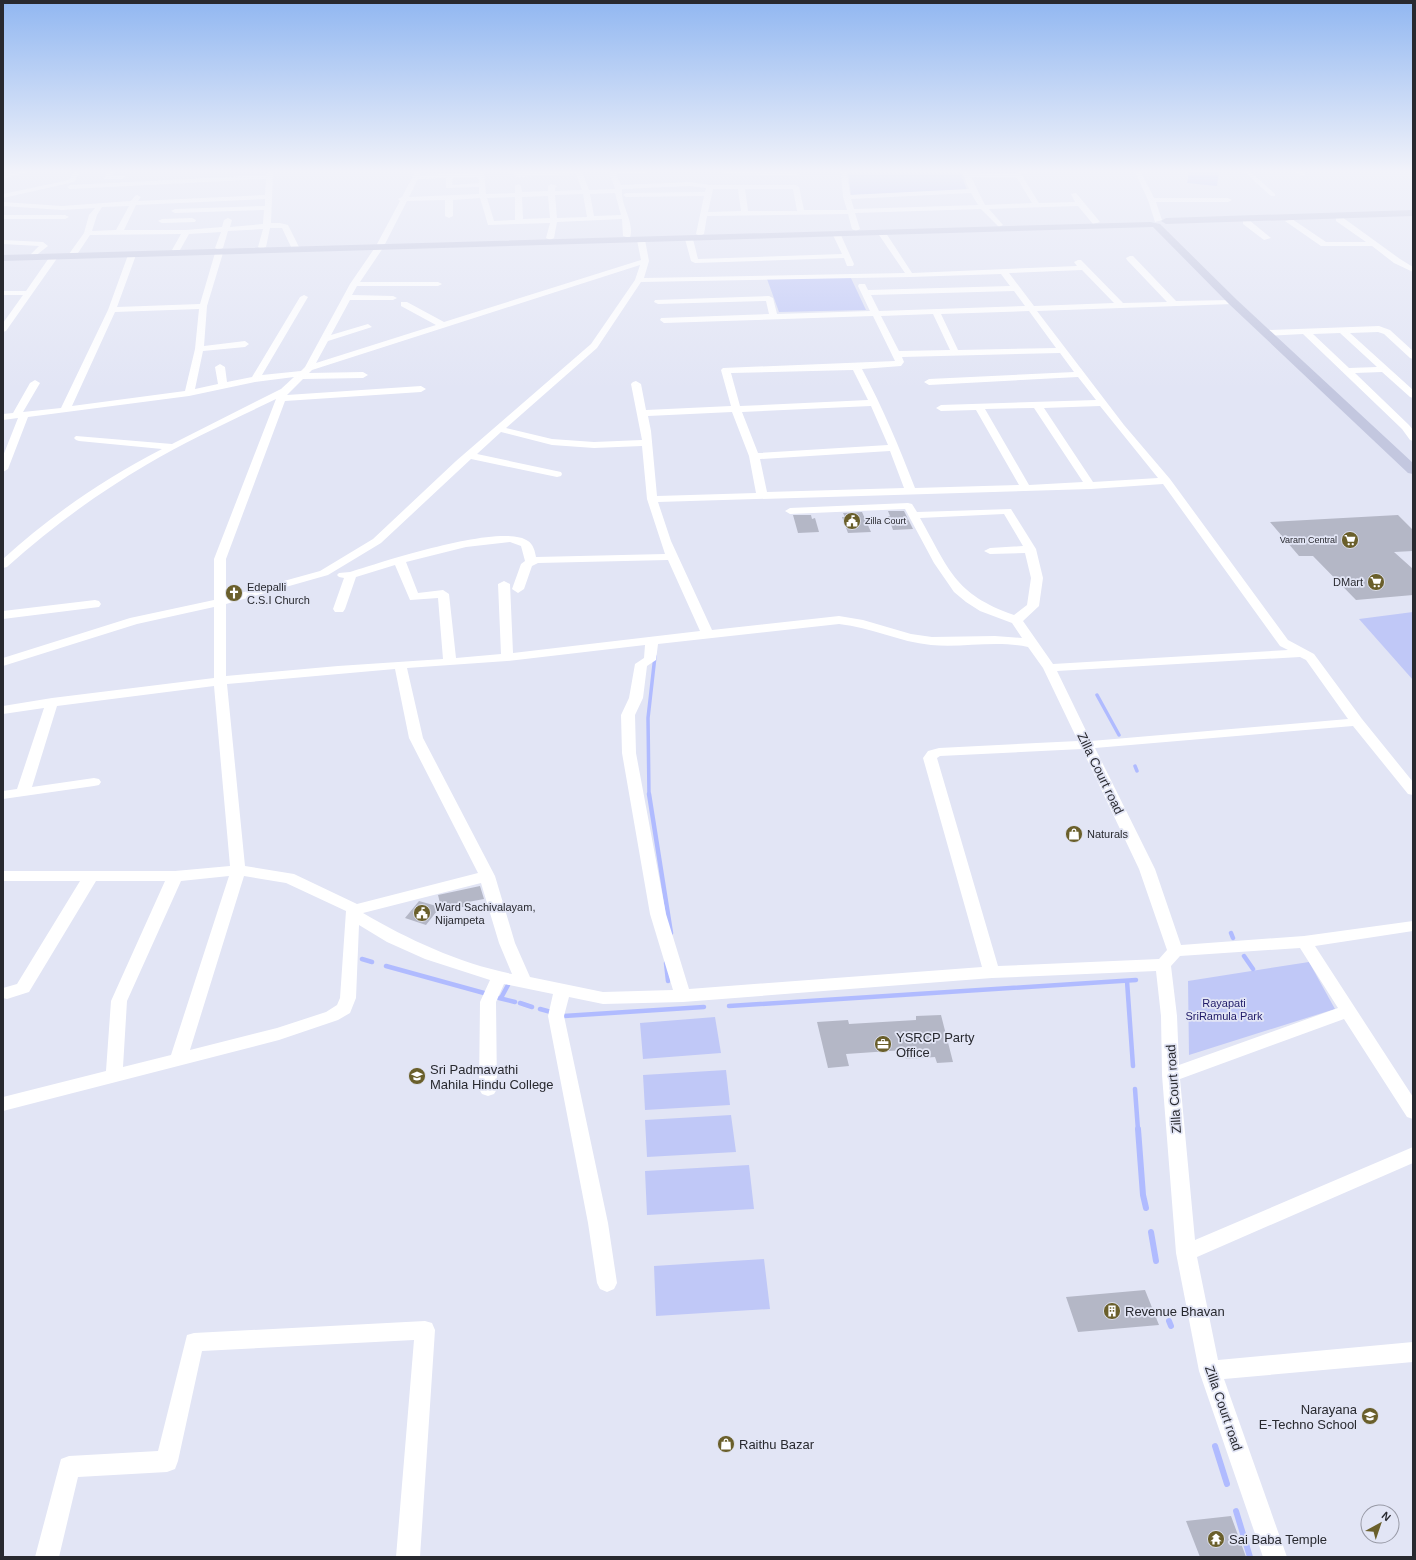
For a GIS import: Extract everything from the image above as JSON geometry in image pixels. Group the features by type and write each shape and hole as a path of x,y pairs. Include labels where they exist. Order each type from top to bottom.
{"main road":[{"path":"3,258 34,255 176,250 219,251 262,247 405,245"},
{"path":"3,258 432,245"},
{"path":"1179,245 1233,302 1413,470"}],"street":[{"path":"34,255 44,246 43,245"},
{"path":"73,254 80,245"},
{"path":"176,250 179,245"},
{"path":"189,392 199,349 203,306 220,245"},
{"path":"3,662 134,621 220,602 324,573 377,541 470,455 594,346 639,280 644,261 642,245"},
{"path":"691,245 695,261 696,279"},
{"path":"762,495 754,456 736,409 726,370 856,367 898,364 900,362 866,293 855,275 842,245"},
{"path":"890,245 910,275"},
{"path":"1376,245 1397,261 1413,270"},
{"path":"3,565 28,542 89,496 144,462 283,394 305,372 326,339 354,284 380,246"},
{"path":"65,410 112,310 132,255"},
{"path":"695,261 847,256"},
{"path":"3,329 6,321 29,293 54,257"},
{"path":"1130,258 1173,303"},
{"path":"1075,259 1121,306"},
{"path":"3,417 65,410 189,392 255,379 305,372 644,261"},
{"path":"658,302 855,275 910,275 1083,268"},
{"path":"1003,271 1034,309 1103,404 1166,481 1284,643 1310,657 1357,722 1413,791"},
{"path":"639,280 696,279 765,287"},
{"path":"354,284 438,284"},
{"path":"765,287 774,317"},
{"path":"866,293 1016,288"},
{"path":"3,293 29,293"},
{"path":"255,379 304,297"},
{"path":"347,297 393,298"},
{"path":"664,320 1233,302"},
{"path":"404,304 445,326"},
{"path":"112,310 203,306"},
{"path":"936,312 955,352"},
{"path":"326,339 368,327"},
{"path":"1267,333 1382,329 1413,356"},
{"path":"1342,330 1413,395"},
{"path":"1306,332 1406,427 1413,438"},
{"path":"199,349 245,344"},
{"path":"896,354 1064,350"},
{"path":"220,367 223,386"},
{"path":"856,367 875,403 912,492"},
{"path":"1348,371 1383,369"},
{"path":"305,372 363,375"},
{"path":"930,382 1081,374"},
{"path":"3,470 20,416 35,383"},
{"path":"636,384 647,443 652,499 672,557 707,633"},
{"path":"283,394 421,389"},
{"path":"179,1058 238,870 220,681 220,559 283,394"},
{"path":"642,412 875,403"},
{"path":"941,408 1103,404"},
{"path":"1036,405 1091,486"},
{"path":"980,407 1026,488"},
{"path":"500,429 552,442 594,445 647,443"},
{"path":"79,438 173,447"},
{"path":"754,456 895,448"},
{"path":"470,455 557,474"},
{"path":"652,499 1091,486 1166,481"},
{"path":"790,511 908,506 935,556 958,589 984,608 1016,620 1033,606 1037,578 1030,549 1007,511 914,515"},
{"path":"324,573 351,575 399,560 483,541 509,538 523,542 530,549 531,561"},
{"path":"990,551 1030,549"},
{"path":"518,589 527,564 531,561 672,557"},
{"path":"399,560 414,596 443,594 450,662"},
{"path":"339,609 351,575"},
{"path":"504,584 507,657"},
{"path":"3,615 95,604"},
{"path":"3,710 52,702 220,681 507,657 652,642 707,633 839,620 853,621 931,641 1008,640 1032,644"},
{"name":"Zilla Court road","path":"1016,620 1050,668 1147,869 1169,958 1171,1075 1186,1253 1210,1371 1275,1557"},
{"path":"652,642 650,660 641,664 636,698 628,715 629,753 658,914 683,996"},
{"path":"1050,668 1303,653"},
{"path":"400,665 416,738 486,876 507,943 524,982"},
{"path":"23,793 52,702"},
{"path":"992,972 930,758 933,754 938,752 1088,745 1357,722"},
{"path":"3,795 94,782"},
{"path":"3,876 175,876 238,870 289,878 354,912 393,938 425,952 499,977 562,991 603,998 683,996 1169,958 1304,942 1413,926"},
{"path":"4,996 23,988 91,876"},
{"path":"114,1076 119,1001 175,876"},
{"path":"354,912 486,876"},
{"path":"3,1104 179,1058 279,1034 332,1016 344,1009 348,998 354,912"},
{"path":"1304,942 1413,1112"},
{"path":"488,1089 488,1002 499,977"},
{"path":"562,991 556,1016 598,1223 607,1283"},
{"path":"1171,1075 1348,1011"},
{"path":"1186,1253 1413,1156"},
{"path":"47,1557 69,1467 167,1461 194,1342 425,1330 408,1557"},
{"path":"1210,1371 1413,1352"}],"green space":[{"path":"850,276 866,310 779,312 767,279"},
{"path":"1413,612 1413,680 1359,619"},
{"name":"Rayapati SriRamula Park","path":"1309,962 1335,1009 1189,1055 1188,981"},
{"path":"715,1017 721,1053 643,1059 640,1023"},
{"path":"726,1070 730,1105 645,1110 643,1075"},
{"path":"731,1115 736,1152 647,1157 645,1120"},
{"path":"749,1165 754,1209 647,1215 645,1171"},
{"path":"764,1259 770,1309 656,1316 654,1266"}],"building":[{"path":"888,511 904,511 913,529 893,530 888,516 890,516"},
{"path":"862,512 871,532 848,533 842,517 845,517 843,513"},
{"path":"793,515 811,515 812,519 815,518 819,532 798,533"},
{"path":"1398,515 1413,530 1413,551 1394,552 1413,569 1413,595 1356,600 1313,556 1299,556 1270,522"},
{"path":"480,886 484,899 468,902 469,906 457,908 456,904 441,907 438,895"},
{"name":"Ward Sachivalayam, Nijampeta","path":"419,901 440,907 426,925 405,918"},
{"name":"YSRCP Party Office","path":"941,1015 953,1062 937,1063 935,1057 906,1059 904,1050 846,1054 849,1066 828,1068 817,1022 848,1020 849,1024 916,1020 916,1016"},
{"name":"Revenue Bhavan","path":"1145,1290 1159,1325 1078,1332 1066,1297"},
{"name":"Sai Baba Temple","path":"1231,1516 1246,1557 1200,1557 1186,1521"}],"waterway":[{"path":"649,795 648,718 655,656"},
{"path":"1097,695 1119,735"},
{"path":"1135,766 1137,771"},
{"path":"649,794 671,933"},
{"path":"1231,933 1233,938"},
{"path":"1244,956 1253,969"},
{"path":"362,959 372,962"},
{"path":"666,963 668,981"},
{"path":"386,966 484,993"},
{"path":"729,1006 1136,980"},
{"path":"1127,981 1133,1066"},
{"path":"501,998 508,985"},
{"path":"499,998 515,1002"},
{"path":"520,1003 532,1007"},
{"path":"564,1016 704,1007"},
{"path":"540,1009 551,1012"},
{"path":"1135,1089 1138,1130"},
{"path":"1138,1129 1143,1195 1146,1208"},
{"path":"1151,1232 1156,1261"},
{"path":"1169,1321 1171,1326"},
{"path":"1215,1446 1227,1484"},
{"path":"1236,1511 1250,1557"}],"place":[{"name":"Zilla Court","path":"852,521"},
{"name":"Varam Central","path":"1350,540"},
{"name":"DMart","path":"1376,582"},
{"name":"Edepalli C.S.I Church","path":"234,593"},
{"name":"Naturals","path":"1074,834"},
{"name":"Ward Sachivalayam, Nijampeta","path":"422,913"},
{"name":"YSRCP Party Office","path":"883,1044"},
{"name":"Sri Padmavathi Mahila Hindu College","path":"417,1076"},
{"name":"Revenue Bhavan","path":"1112,1311"},
{"name":"Narayana E-Techno School","path":"1370,1416"},
{"name":"Raithu Bazar","path":"726,1444"},
{"name":"Sai Baba Temple","path":"1216,1539"}]}
